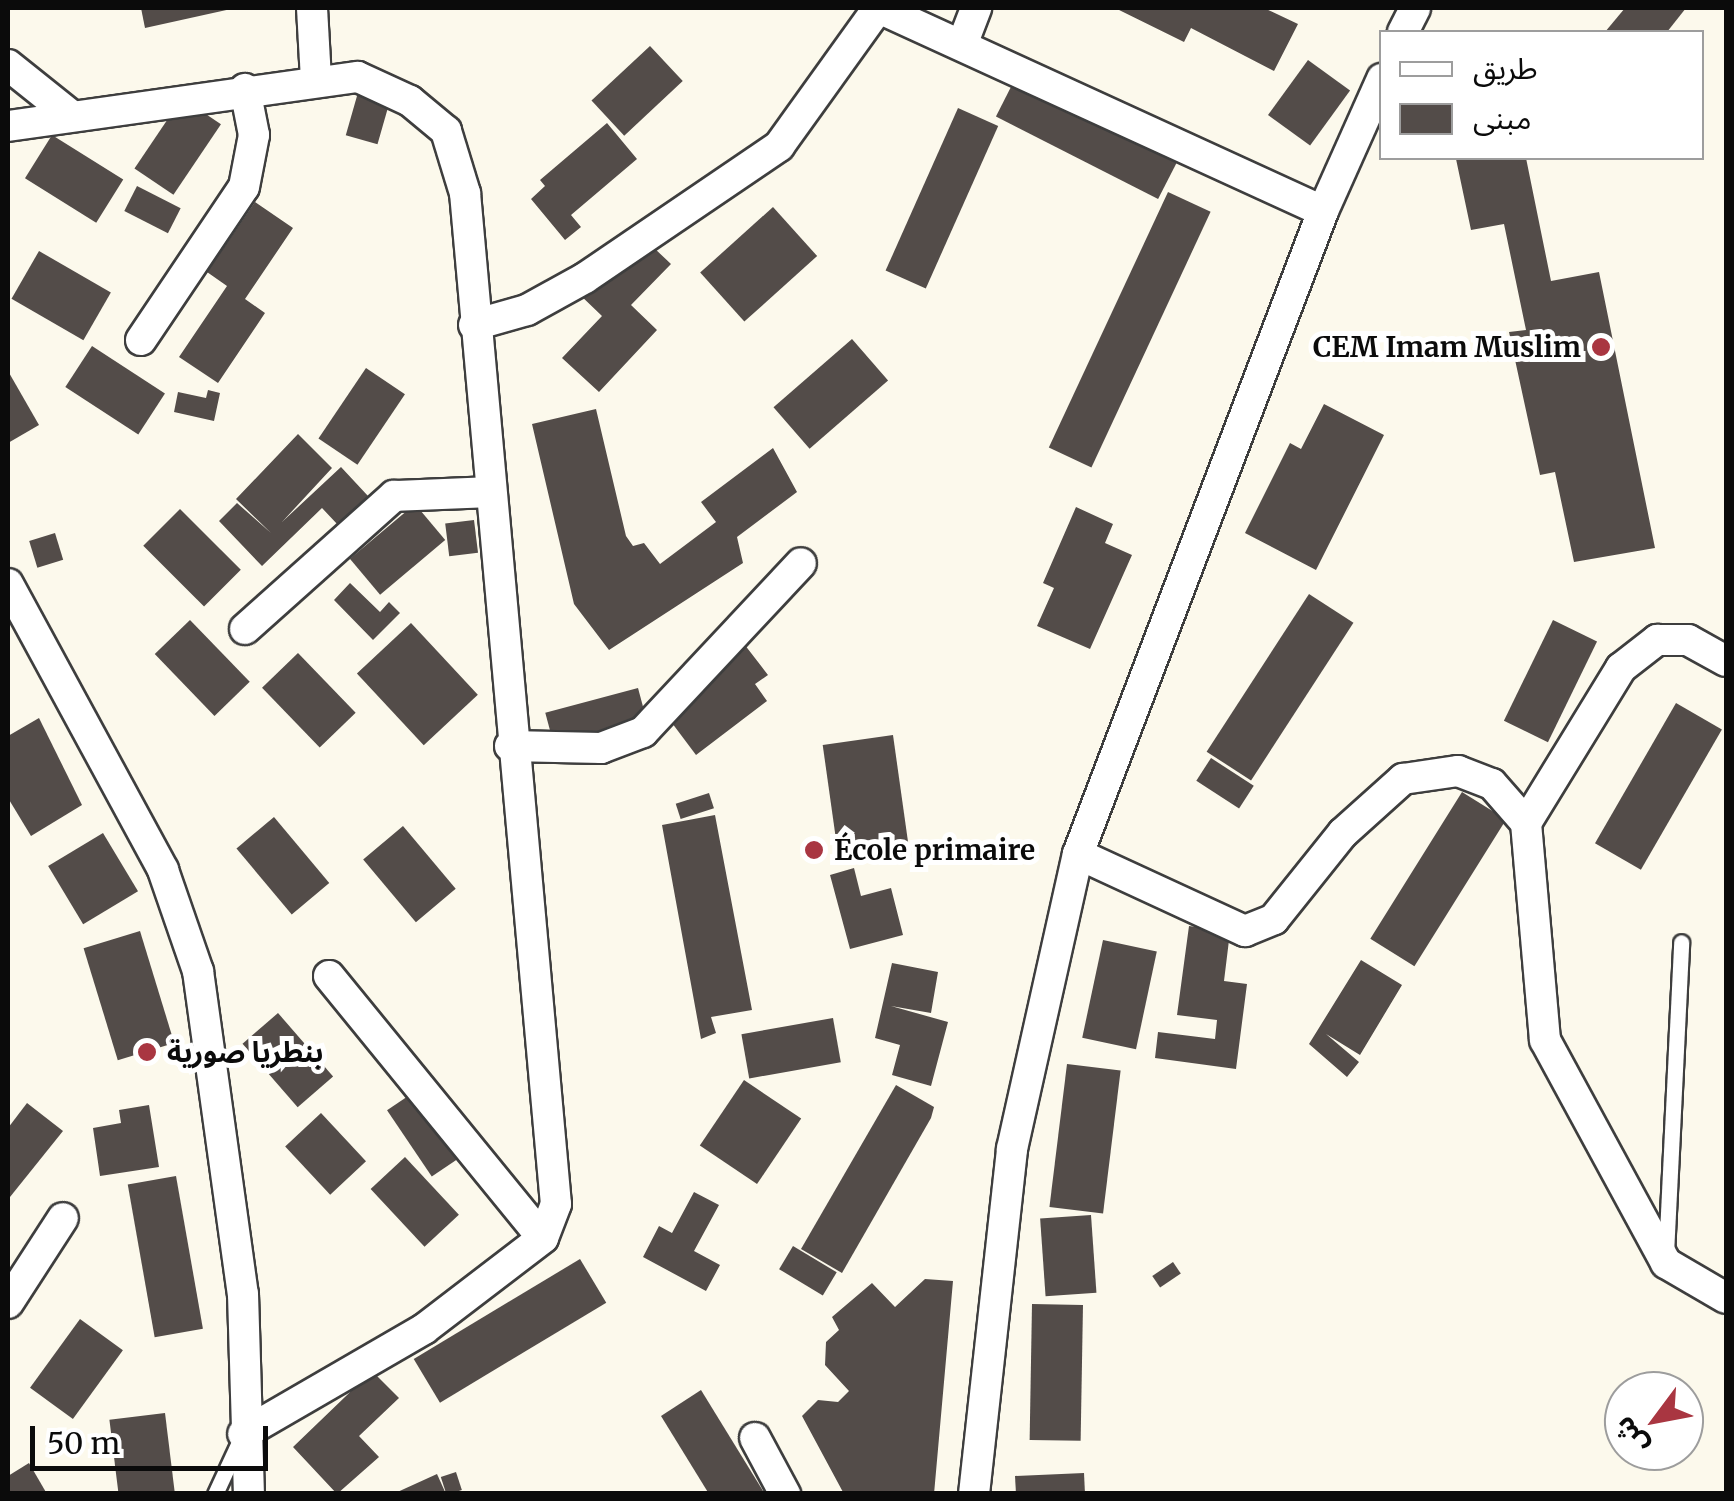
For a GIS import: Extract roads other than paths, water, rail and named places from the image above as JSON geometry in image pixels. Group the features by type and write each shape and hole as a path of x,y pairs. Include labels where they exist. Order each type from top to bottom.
{"street":[{"path":"312,8 316,80"},
{"path":"474,326 527,310 585,278 780,146 878,8 1323,211"},
{"path":"962,45 976,8"},
{"path":"8,65 72,116"},
{"path":"8,126 245,89 358,77 410,101 446,130 465,193 510,746 556,1204 543,1238 424,1329 243,1434"},
{"path":"974,1494 1012,1150 1078,854 1323,211 1379,86"},
{"path":"141,340 244,188 254,135 245,89"},
{"path":"244,629 394,496 489,492"},
{"path":"510,746 601,748 643,732 801,562"},
{"path":"8,586 163,870 198,971 244,1294 243,1434 249,1494"},
{"path":"1726,660 1688,640 1657,640 1621,668 1526,822 1545,1040 1666,1263 1726,1298"},
{"path":"1078,854 1245,931 1274,919 1344,833 1403,779 1458,771 1492,784 1526,822"},
{"path":"329,976 543,1238"},
{"path":"8,1303 63,1218"},
{"path":"755,1438 785,1494"}],"lane":[{"path":"1666,1263 1681,942"},
{"path":"215,1494 243,1434"}],"place":[{"name":"CEM Imam Muslim","path":"1601,347"},
{"name":"École primaire","path":"814,850"},
{"name":"بنطريا صورية","path":"147,1052"}]}
